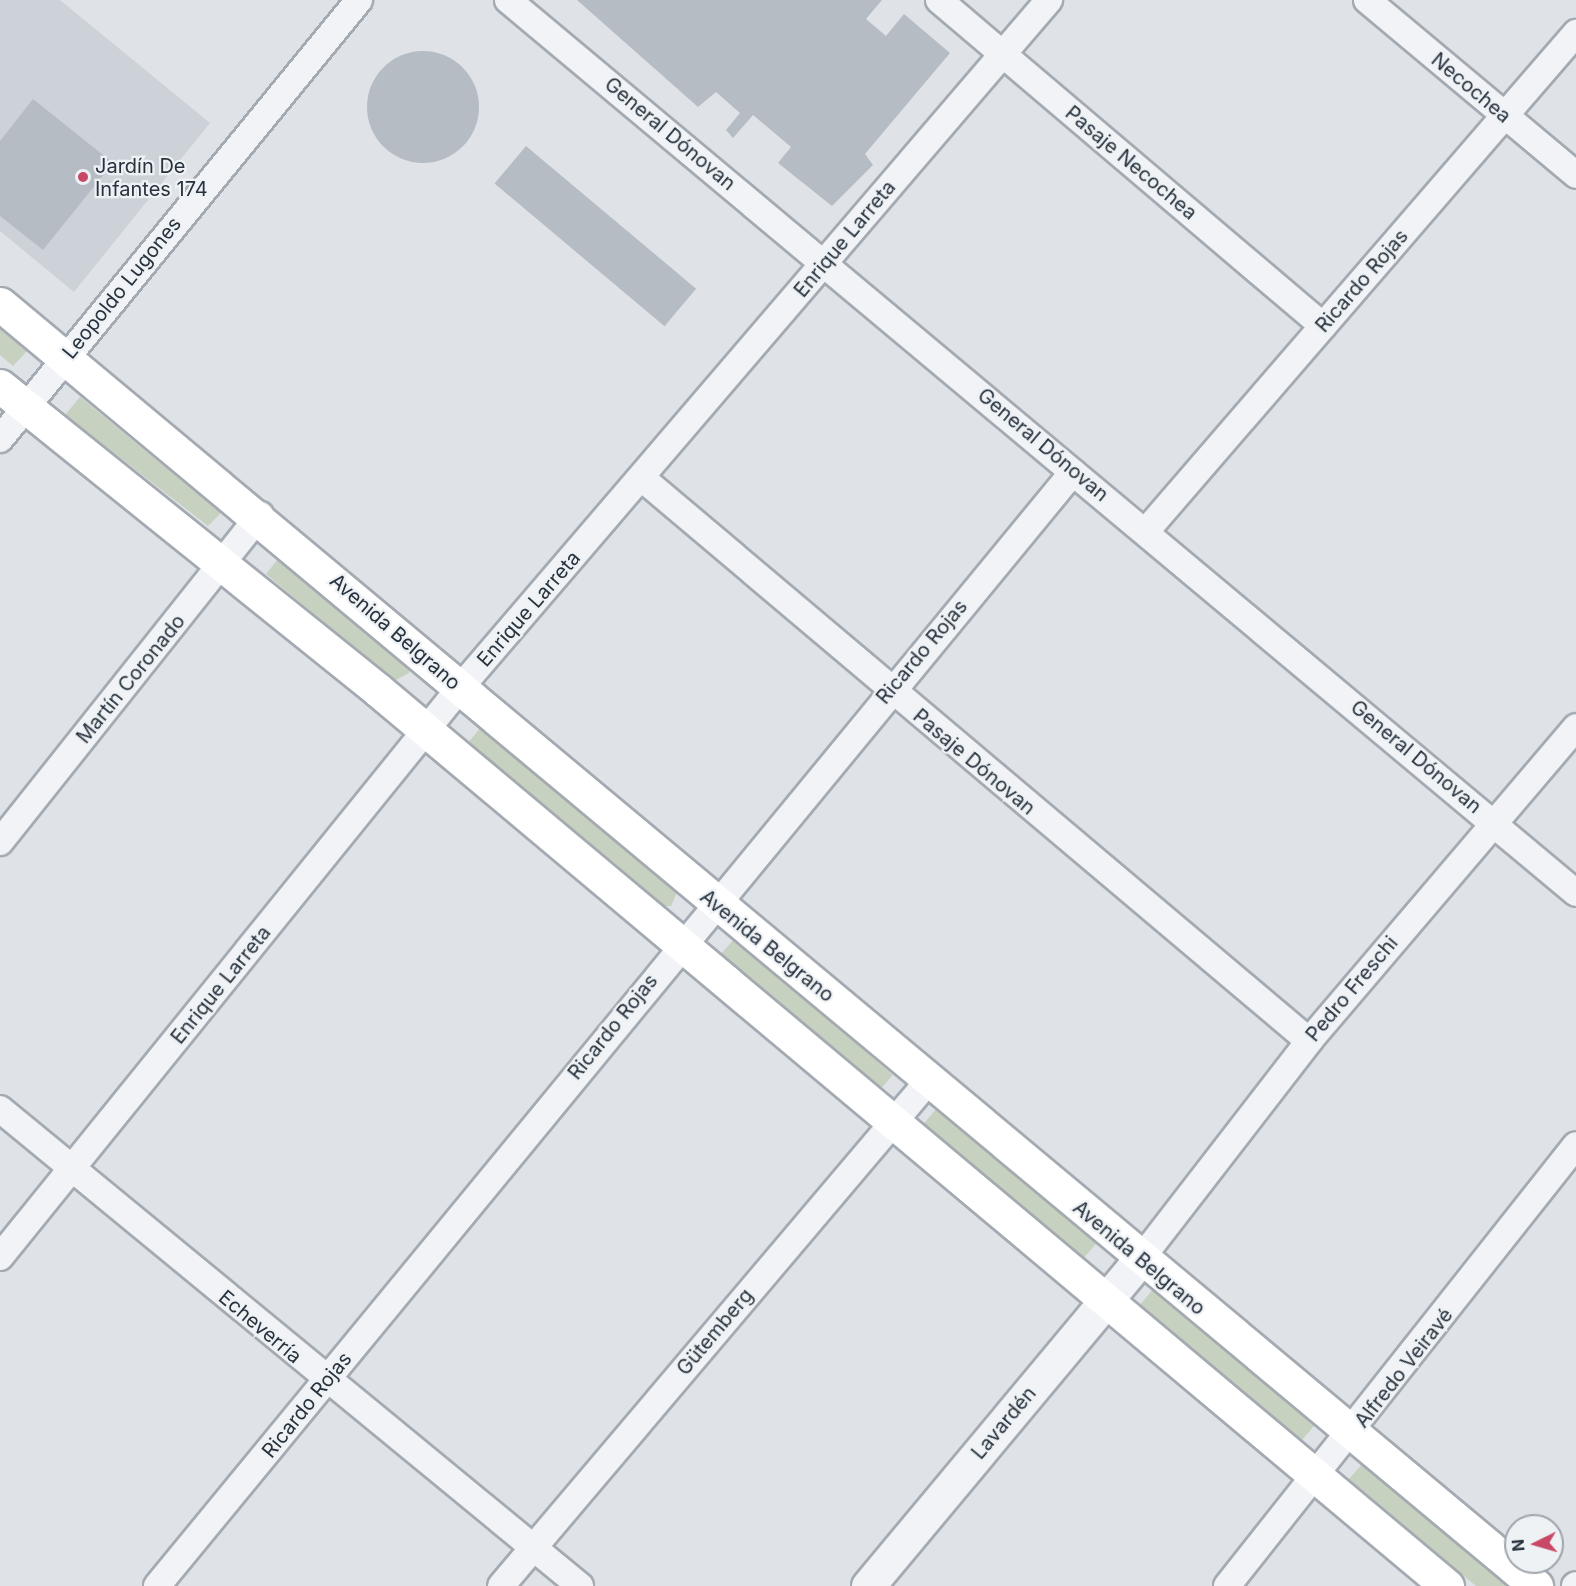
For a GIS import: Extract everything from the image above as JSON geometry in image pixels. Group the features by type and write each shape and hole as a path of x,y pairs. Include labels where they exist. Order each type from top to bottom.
{"main road":[{"name":"Avenida Belgrano","path":"0,304 260,515 460,688 715,903 930,1079 1140,1260 1536,1586"},
{"path":"0,386 223,564 424,730 681,944 891,1124 1447,1586"}],"street":[{"name":"Leopoldo Lugones","path":"0,439 359,0"},
{"name":"General Dónovan","path":"508,0 1073,471 1147,530 1576,893"},
{"name":"Pasaje Necochea","path":"939,0 1323,326"},
{"name":"Enrique Larreta","path":"0,1257 73,1170 424,730 643,479 1049,0"},
{"name":"Necochea","path":"1367,0 1576,175"},
{"name":"Ricardo Rojas","path":"1147,530 1576,33"},
{"name":"Ricardo Rojas","path":"157,1586 327,1382 681,944 1073,471"},
{"name":"Pasaje Dónovan","path":"643,479 889,691 1309,1041"},
{"name":"Martín Coronado","path":"0,842 260,515"},
{"name":"Pedro Freschi","path":"1140,1260 1309,1041 1492,822 1576,728"},
{"name":"Gütemberg","path":"501,1586 930,1079"},
{"name":"Echeverría","path":"0,1109 327,1382 580,1586"},
{"name":"Alfredo Veiravé","path":"1227,1586 1351,1436 1576,1145"},
{"name":"Lavardén","path":"868,1586 1140,1260"}],"shaded area":[{"name":"Jardín De Infantes 174","path":"0,0 60,0 210,123 74,292 0,231"}],"green space":[{"path":"0,328 27,351 13,366 0,355"},
{"path":"80,397 221,513 208,526 65,415"},
{"path":"278,559 409,667 409,673 394,681 266,574"},
{"path":"481,727 677,892 671,906 665,906 467,744"},
{"path":"735,938 893,1075 878,1092 720,955"},
{"path":"937,1108 1097,1242 1082,1260 922,1126"},
{"path":"1155,1287 1317,1423 1302,1440 1140,1305"},
{"path":"1364,1462 1511,1586 1476,1586 1349,1479"}],"building":[{"path":"577,0 882,0 866,19 886,36 904,14 950,53 865,154 873,165 832,206 778,163 791,147 753,115 733,138 726,130 740,113 716,92 698,107"},
{"path":"423,51 444,55 463,67 475,86 479,107 475,128 463,147 444,159 423,163 402,159 383,147 371,128 367,107 371,86 383,67 402,55"},
{"path":"33,99 113,163 43,250 0,216 0,141"},
{"path":"526,146 696,289 665,326 495,184"}],"place":[{"name":"Jardín De Infantes 174","path":"83,177"}]}
